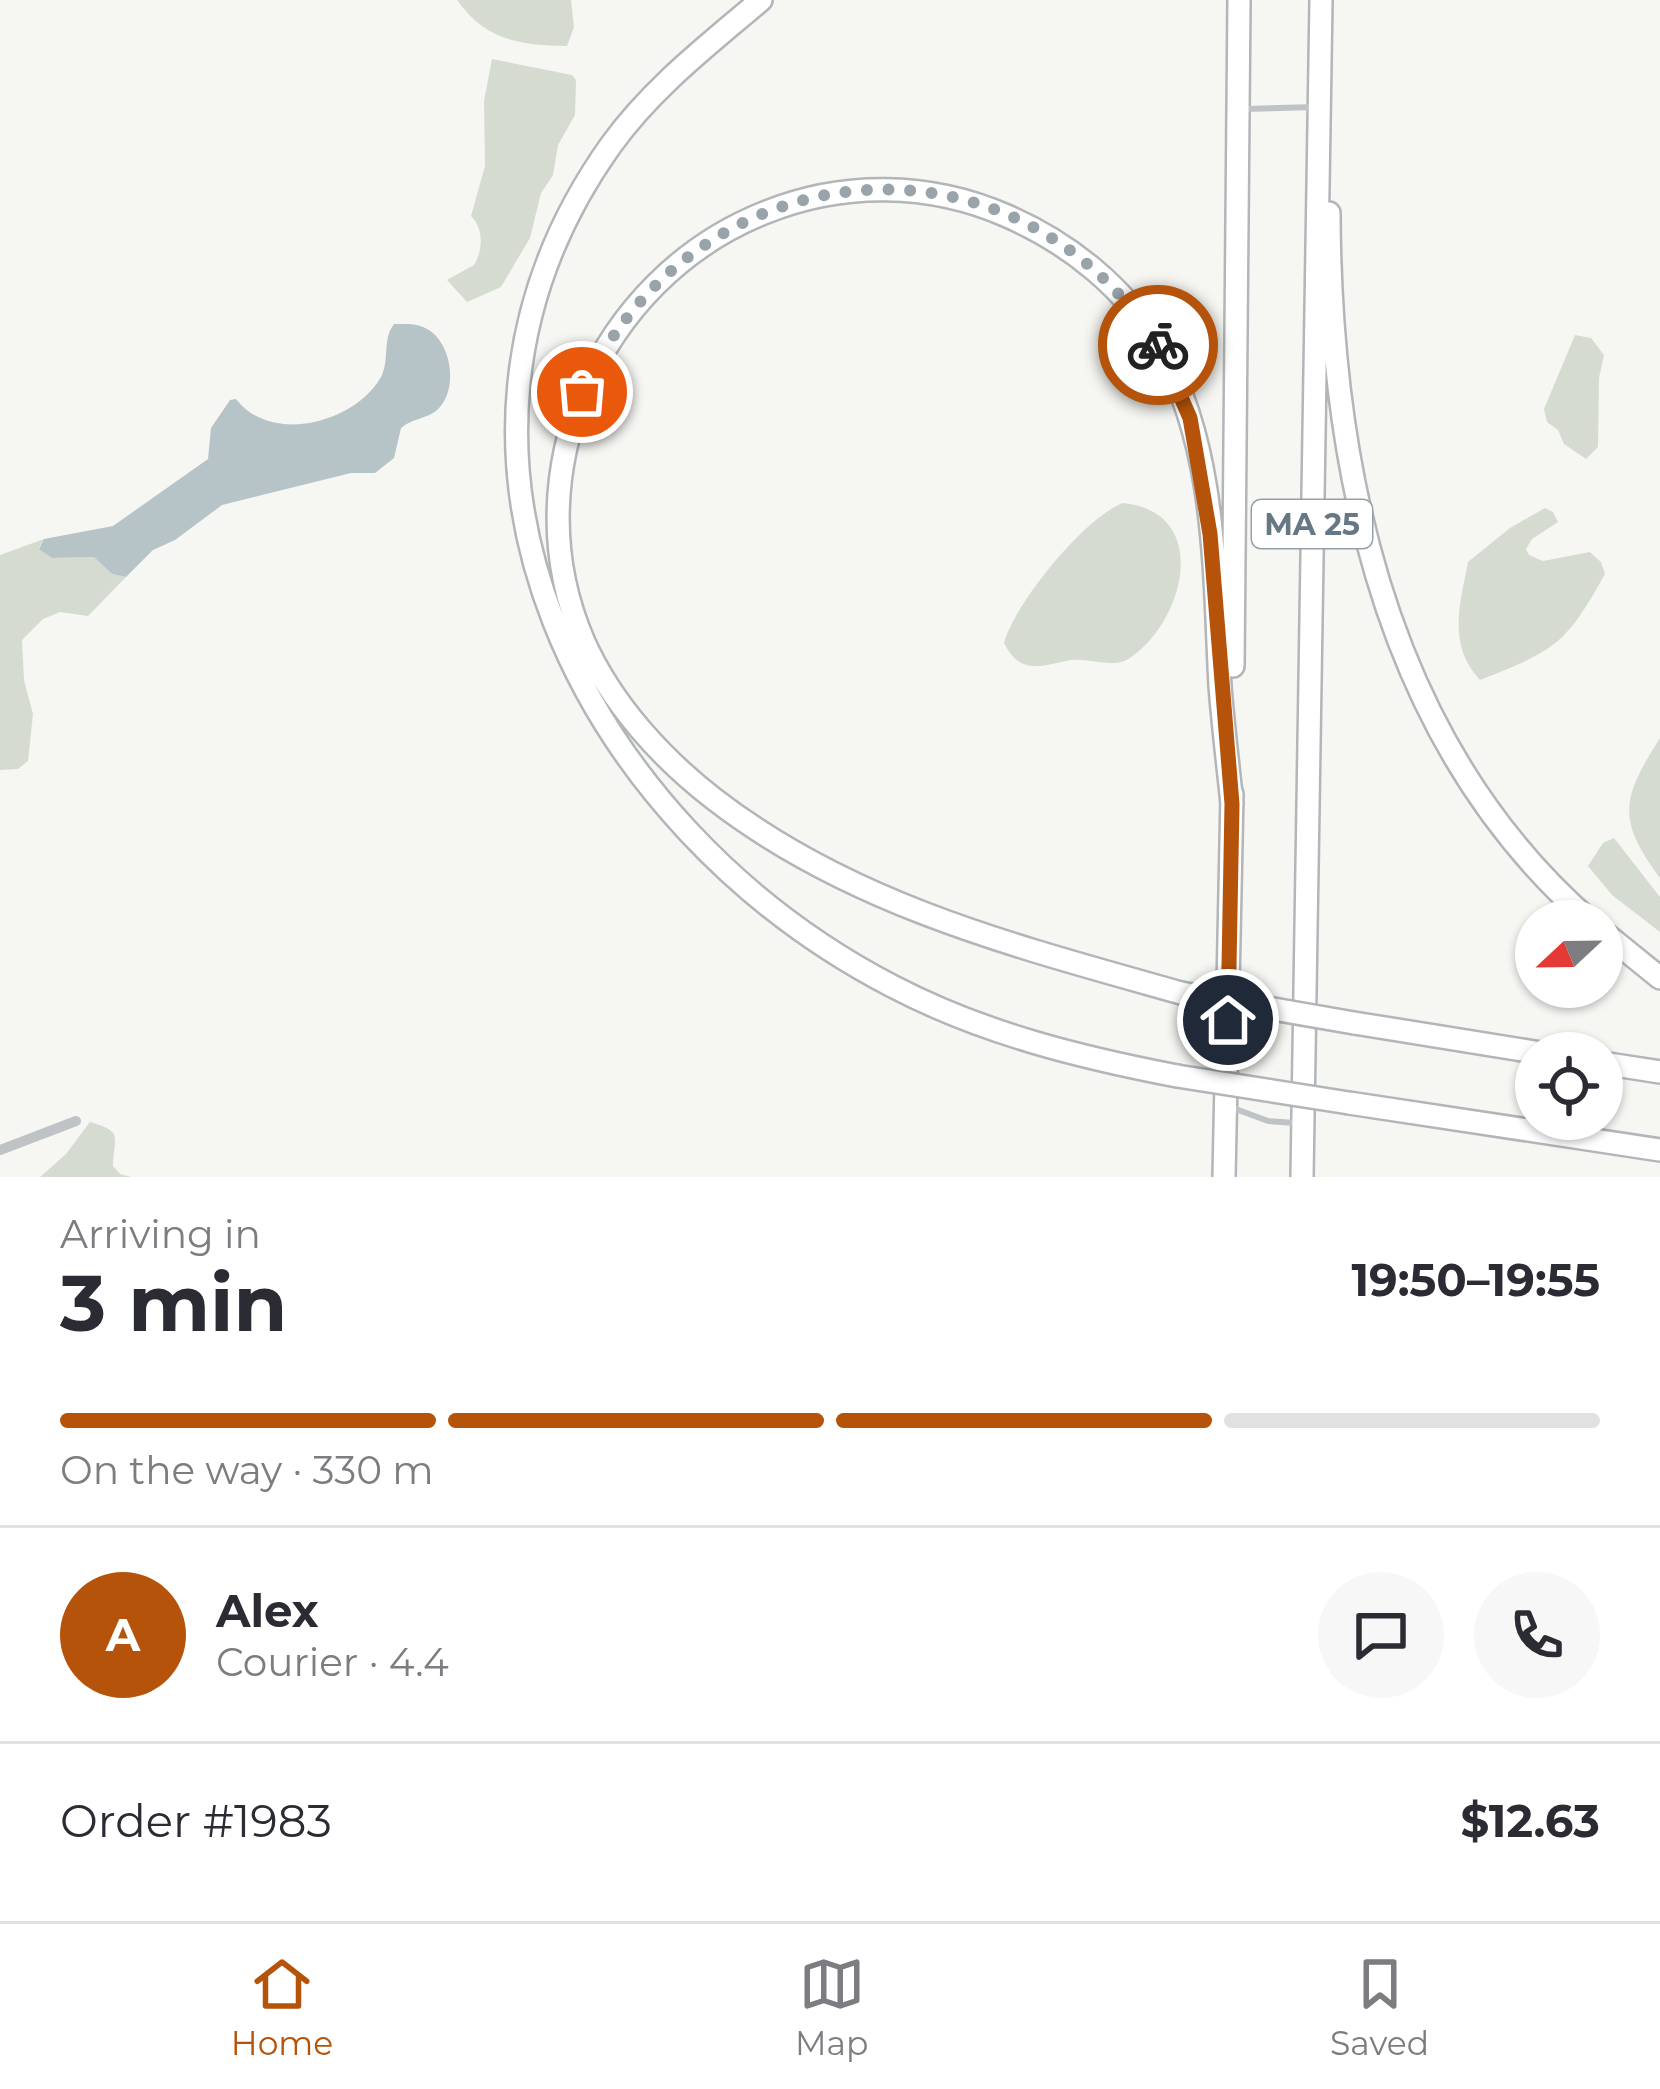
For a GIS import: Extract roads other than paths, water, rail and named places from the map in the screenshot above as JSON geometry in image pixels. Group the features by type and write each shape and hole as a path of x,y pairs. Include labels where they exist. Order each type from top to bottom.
{"highway":[{"path":"761,0 673,76 629,122 572,209 545,274 523,362 518,424 524,522 546,610 587,693 645,779 718,861 797,926 890,986 958,1017 1054,1049 1177,1076 1660,1150"},
{"name":"MA 25","path":"1232,804 1239,0"},
{"name":"MA 25","path":"1301,1177 1321,0"},
{"path":"1320,107 1329,180 1342,410 1358,511 1377,587 1424,702 1467,776 1519,847 1570,900"},
{"path":"1224,1177 1227,1106 1232,804 1210,534 1190,418 1171,369 1124,298 1078,257 1023,223 967,201 887,189 832,193 776,208 722,232 673,266 627,314 596,362 565,451 558,504 560,546 574,616 597,668 669,759 770,839 840,877 950,925 1181,993 1354,1023 1515,1049"},
{"path":"1623,948 1660,978"},
{"path":"1623,1066 1660,1072"}],"street":[{"path":"0,1150 76,1120"}],"lane":[{"path":"1238,110 1320,107"},
{"path":"1227,1106 1268,1121 1304,1124"}]}
